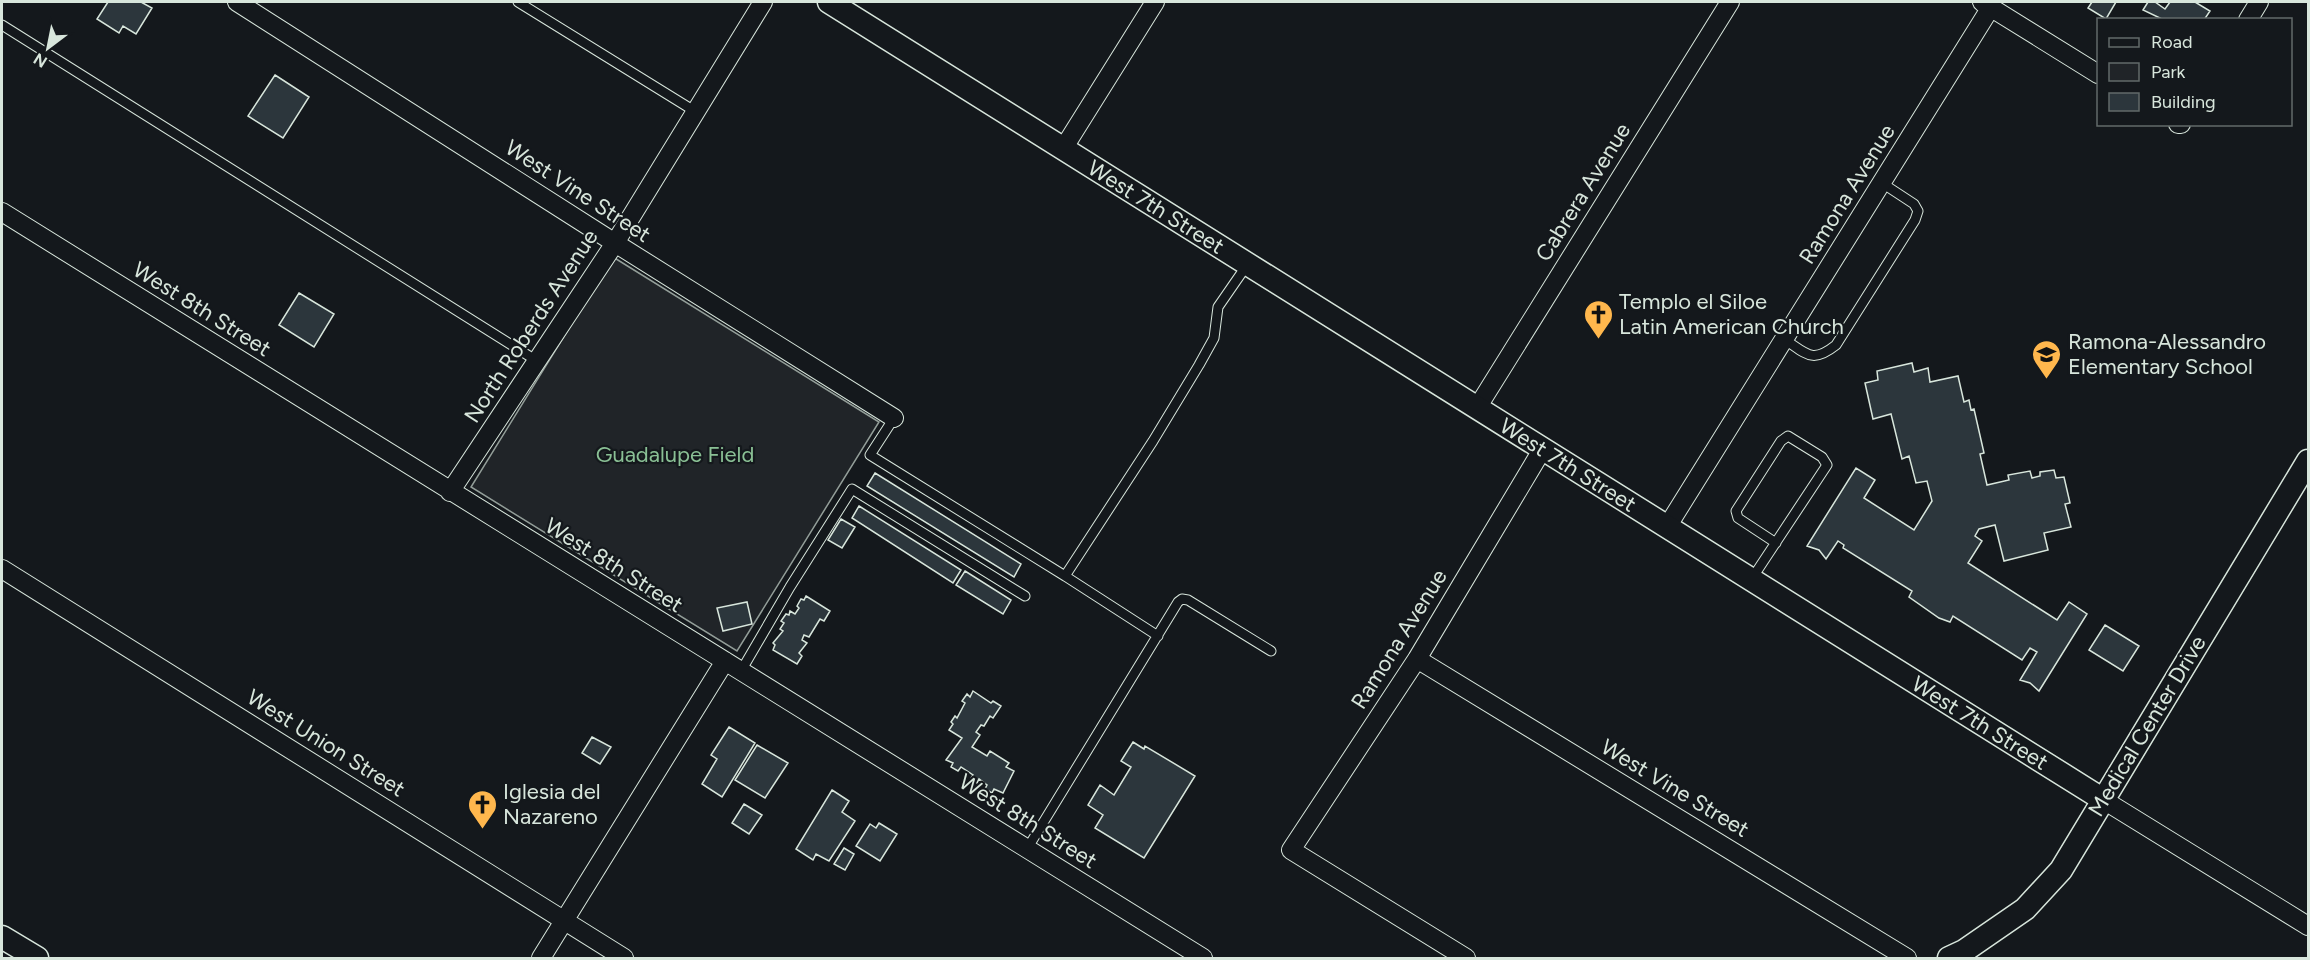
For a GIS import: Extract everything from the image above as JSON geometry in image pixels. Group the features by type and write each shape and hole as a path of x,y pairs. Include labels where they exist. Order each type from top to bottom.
{"street":[{"name":"West Vine Street","path":"237,2 894,418"},
{"name":"North Roberds Avenue","path":"450,492 615,243 763,2"},
{"name":"West 7th Street","path":"829,2 1542,450 2308,926"},
{"path":"1063,149 1155,2"},
{"name":"Cabrera Avenue","path":"1477,408 1730,2"},
{"path":"2249,18 2259,2"},
{"path":"1987,4 2097,73"},
{"name":"Ramona Avenue","path":"1667,528 1882,183 1987,4"},
{"name":"West 8th Street","path":"2,212 1203,958"},
{"name":"Ramona Avenue","path":"1466,958 1291,850 1418,659 1542,450"},
{"name":"Medical Center Drive","path":"1949,958 1964,951 2025,909 2061,870 2308,460"},
{"name":"West Union Street","path":"2,569 624,958"},
{"name":"West Vine Street","path":"1418,659 1907,958"},
{"path":"541,958 725,661"},
{"path":"2,937 37,958"}],"lane":[{"path":"518,2 696,112"},
{"path":"2,25 537,361"},
{"path":"1784,339 1811,356 1824,355 1836,345 1915,220 1918,211 1914,204 1882,183"},
{"path":"1065,576 1153,441 1199,365 1214,338 1218,307 1247,265"},
{"path":"894,418 870,455 1158,636"},
{"path":"1751,580 1776,543 1827,465 1822,457 1788,436 1781,441 1736,512 1738,518 1776,543"},
{"path":"741,671 789,587 852,489 1025,596"},
{"path":"1027,849 1178,602 1182,599 1188,600 1271,651"}],"green space":[{"name":"Guadalupe Field","path":"613,257 879,422 737,651 471,487"}],"building":[{"path":"108,2 141,2 152,8 136,34 123,26 119,33 97,19"},
{"path":"2092,2 2116,2 2107,18 2088,8"},
{"path":"2148,2 2155,2 2165,9 2170,2 2195,2 2210,11 2205,18 2160,18 2143,10"},
{"path":"275,75 309,97 283,138 248,116"},
{"path":"299,293 334,314 314,347 279,325"},
{"path":"1912,363 1914,372 1928,368 1930,382 1958,376 1964,402 1969,400 1971,410 1974,409 1984,453 1980,454 1987,485 2009,480 2008,475 2030,471 2032,478 2040,476 2040,472 2054,470 2056,478 2064,477 2070,503 2065,504 2071,527 2044,533 2048,550 2004,561 1995,525 1979,529 1975,536 1982,541 1968,563 2057,620 2069,602 2087,614 2039,691 2030,683 2020,680 2037,652 2030,648 2022,660 1953,616 1950,622 1939,618 1909,597 1912,591 1843,548 1844,545 1838,541 1826,559 1819,550 1807,546 1856,468 1875,480 1864,498 1914,530 1932,501 1927,481 1916,483 1909,456 1902,459 1891,414 1873,419 1865,383 1878,380 1877,371"},
{"path":"875,473 1021,564 1014,577 867,486"},
{"path":"859,506 961,570 953,583 852,518"},
{"path":"841,519 855,527 842,548 828,540"},
{"path":"965,571 1011,600 1003,614 956,585"},
{"path":"806,596 830,611 824,621 820,619 809,637 804,635 802,640 807,643 799,653 802,656 797,664 773,650 775,645 773,643 783,631 780,629 784,623 781,621 786,614 789,615 790,611 795,614 801,599 804,600"},
{"path":"747,602 752,624 723,631 717,608"},
{"path":"2105,625 2139,646 2123,671 2089,650"},
{"path":"973,691 991,703 993,701 1001,706 993,718 990,716 984,726 981,725 976,732 980,735 972,747 987,756 990,751 1009,763 1006,767 1014,771 1003,793 994,789 992,793 985,789 987,785 979,779 977,783 971,778 973,775 961,767 958,771 951,767 953,763 946,760 962,738 949,730 953,724 951,722 955,716 957,718 965,703 962,701 967,694 970,697"},
{"path":"729,727 755,743 722,797 702,784 717,759 711,755"},
{"path":"592,737 611,747 600,764 582,753"},
{"path":"1133,742 1144,749 1145,746 1195,776 1144,858 1095,828 1103,815 1088,805 1100,785 1114,795 1131,767 1121,761"},
{"path":"757,745 788,763 765,798 735,780"},
{"path":"832,790 849,801 842,812 855,821 829,861 816,854 813,860 796,849"},
{"path":"744,804 762,815 749,834 732,823"},
{"path":"879,823 897,834 880,861 856,846 870,824 876,828"},
{"path":"844,848 854,854 845,870 834,864"}],"place":[{"name":"Templo el Siloe Latin American Church","path":"1598,340"},
{"name":"Ramona-Alessandro Elementary School","path":"2047,380"},
{"name":"Iglesia del Nazareno","path":"482,830"}]}
